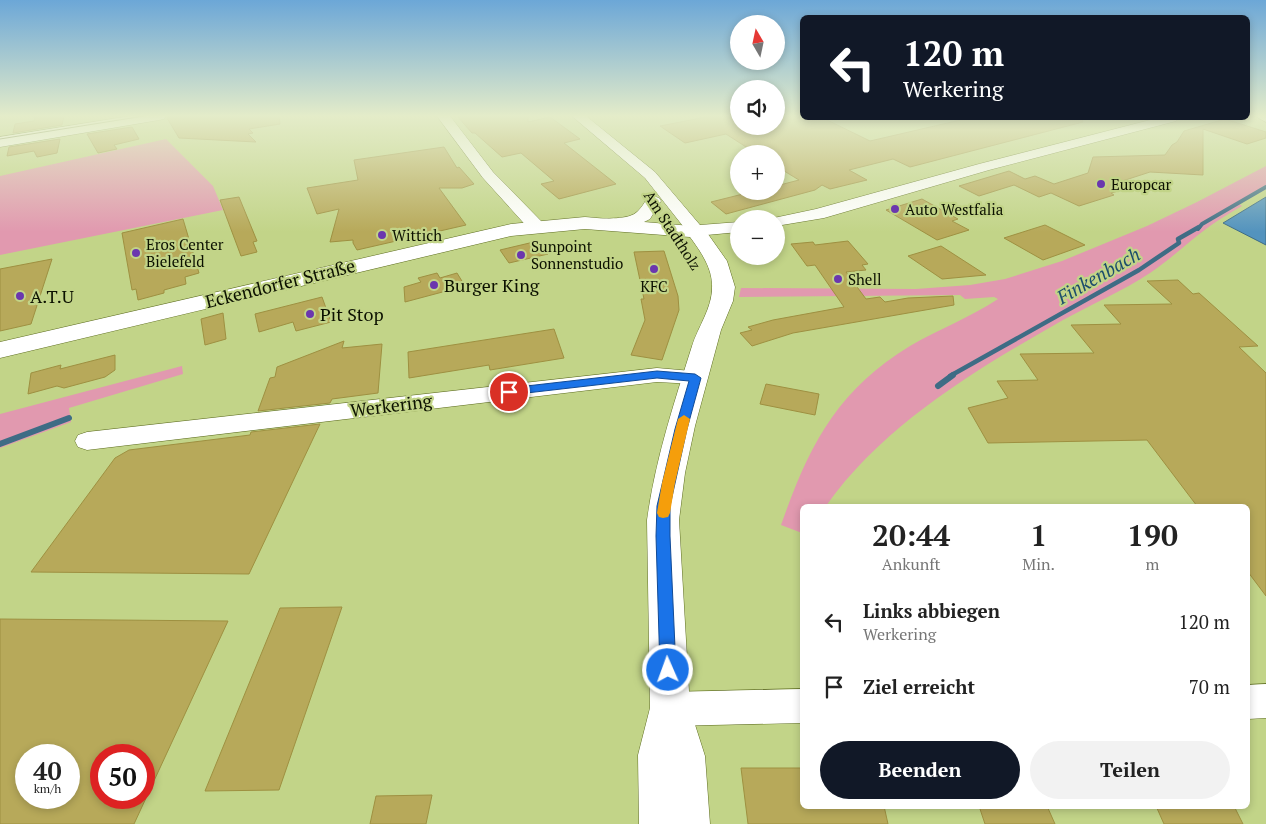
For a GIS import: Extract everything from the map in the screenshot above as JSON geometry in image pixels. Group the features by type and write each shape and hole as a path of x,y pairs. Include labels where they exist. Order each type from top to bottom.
{"main road":[{"name":"Eckendorfer Straße","path":"0,350 511,230 536,226 598,224 688,235"},
{"name":"Eckendorfer Straße","path":"562,226 577,231 688,235"},
{"name":"Am Stadtholz","path":"688,235 718,263 722,278 723,296 710,328 695,378 681,429 664,506 663,536 670,708 684,756 688,824"},
{"name":"Am Stadtholz","path":"661,824 659,755 670,708"}],"street":[{"path":"472,154 488,175 536,226"},
{"name":"Am Stadtholz","path":"624,154 650,175 688,235"},
{"path":"785,220 818,214 1032,154"},
{"name":"Am Stadtholz","path":"634,163 653,202 688,235"},
{"path":"598,224 634,220 644,215 653,202"},
{"path":"785,229 802,224 818,214"},
{"name":"Eckendorfer Straße","path":"688,235 730,228"},
{"name":"Eckendorfer Straße","path":"688,235 730,237"},
{"name":"Werkering","path":"87,441 657,375 695,378"},
{"path":"1250,702 1266,701"},
{"path":"670,708 800,706"}],"shaded area":[{"path":"97,154 181,154 213,186 223,210 0,255 0,176"},
{"path":"1266,166 1266,189 1239,204 1242,206 1210,226 1140,280 1063,320 998,358 934,401 875,449 849,476 828,504 800,504 800,532 781,525 803,470 828,423 863,382 884,363 910,346 977,312 998,299 994,297 965,299 960,295 739,297 741,288 916,289 970,285 1005,279 1062,261 1147,226"},
{"path":"182,366 183,374 69,408 71,422 0,448 0,414"}],"water":[{"path":"1266,197 1266,245 1223,223"}],"building":[{"path":"36,154 50,154 37,157"},
{"path":"392,154 449,154 457,168 459,167 474,184 462,188 439,188 466,225 357,250 353,240 330,242 339,209 317,214 307,188 358,180 354,160"},
{"path":"499,154 514,154 502,157"},
{"path":"523,154 579,154 616,184 559,199 541,184 554,181"},
{"path":"785,154 958,154 910,167 893,159 849,170 867,180 830,189 822,185 815,190 785,198 785,184 799,180 785,171"},
{"path":"1203,154 1203,175 1150,172 1110,185 1122,190 1111,193 1114,195 1079,206 1051,193 1039,197 1014,185 979,196 959,186 1009,171 1025,179 1035,176 1054,184 1088,173 1093,157"},
{"path":"239,197 257,241 253,242 257,252 241,256 220,200"},
{"path":"730,197 730,200 778,200 741,210 730,210 730,213 726,214 711,202"},
{"path":"922,199 958,219 952,221 969,230 937,240 886,210"},
{"name":"Eros Center Bielefeld","path":"183,219 199,273 185,277 186,284 164,290 164,293 138,300 136,289 132,290 122,233"},
{"path":"1045,225 1085,245 1043,260 1004,238"},
{"name":"Sunpoint Sonnenstudio","path":"538,241 548,254 509,263 500,250"},
{"path":"848,241 868,264 862,265 866,270 846,272 866,299 880,297 885,302 908,298 953,296 954,305 793,333 752,346 740,333 752,330 748,327 773,320 844,307 815,265 807,266 791,244 813,242 815,245"},
{"path":"941,246 986,275 942,279 908,256"},
{"path":"664,251 678,296 679,310 662,360 631,355 645,320 641,299 644,299 634,252"},
{"name":"A.T.U","path":"52,259 31,324 0,331 0,269"},
{"path":"437,273 440,278 457,273 465,286 405,302 404,287 421,282 418,278"},
{"path":"1178,280 1193,294 1199,293 1258,346 1239,347 1266,373 1266,596 1250,575 1250,504 1195,504 1147,440 988,443 968,408 1008,398 997,381 1038,380 1020,354 1094,353 1071,325 1121,324 1104,305 1172,304 1147,281"},
{"path":"322,297 331,322 296,331 293,322 259,332 255,314"},
{"path":"223,313 226,339 205,345 201,319"},
{"path":"554,329 564,358 490,370 489,365 409,378 408,352"},
{"path":"344,341 342,348 382,344 378,393 332,399 330,403 258,411 270,378 275,377 277,367"},
{"path":"115,355 115,370 105,377 64,388 57,386 28,394 31,373 61,365 60,369"},
{"path":"766,384 819,394 815,415 760,404"},
{"path":"320,424 249,574 31,572 115,458 129,450"},
{"path":"342,607 279,790 205,791 280,608"},
{"path":"0,619 228,621 155,779 155,744 90,744 90,809 141,809 134,824 0,824"},
{"path":"741,768 800,768 800,809 885,809 888,824 748,824"},
{"path":"432,795 426,824 370,824 376,796"},
{"path":"980,809 1048,809 1055,824 985,824"},
{"path":"1157,809 1236,809 1243,824 1164,824"}],"waterway":[{"name":"Finkenbach","path":"1198,229 1202,224 1266,187"},
{"name":"Finkenbach","path":"950,376 1139,270 1179,243 1178,239 1199,227"},
{"name":"Finkenbach","path":"938,386 953,375"},
{"name":"Finkenbach","path":"0,444 69,418"}],"slow traffic":[{"path":"663,513 668,483 684,419"}],"place":[{"name":"Europcar","path":"1101,184"},
{"name":"Auto Westfalia","path":"895,209"},
{"name":"Wittich","path":"382,235"},
{"name":"Eros Center Bielefeld","path":"136,253"},
{"name":"Sunpoint Sonnenstudio","path":"521,255"},
{"name":"KFC","path":"654,269"},
{"name":"Shell","path":"838,279"},
{"name":"Burger King","path":"434,285"},
{"name":"A.T.U","path":"20,296"},
{"name":"Pit Stop","path":"310,314"}],"route":[{"path":"509,392 670,374 695,378 681,429 664,506 663,536 668,670"}]}
